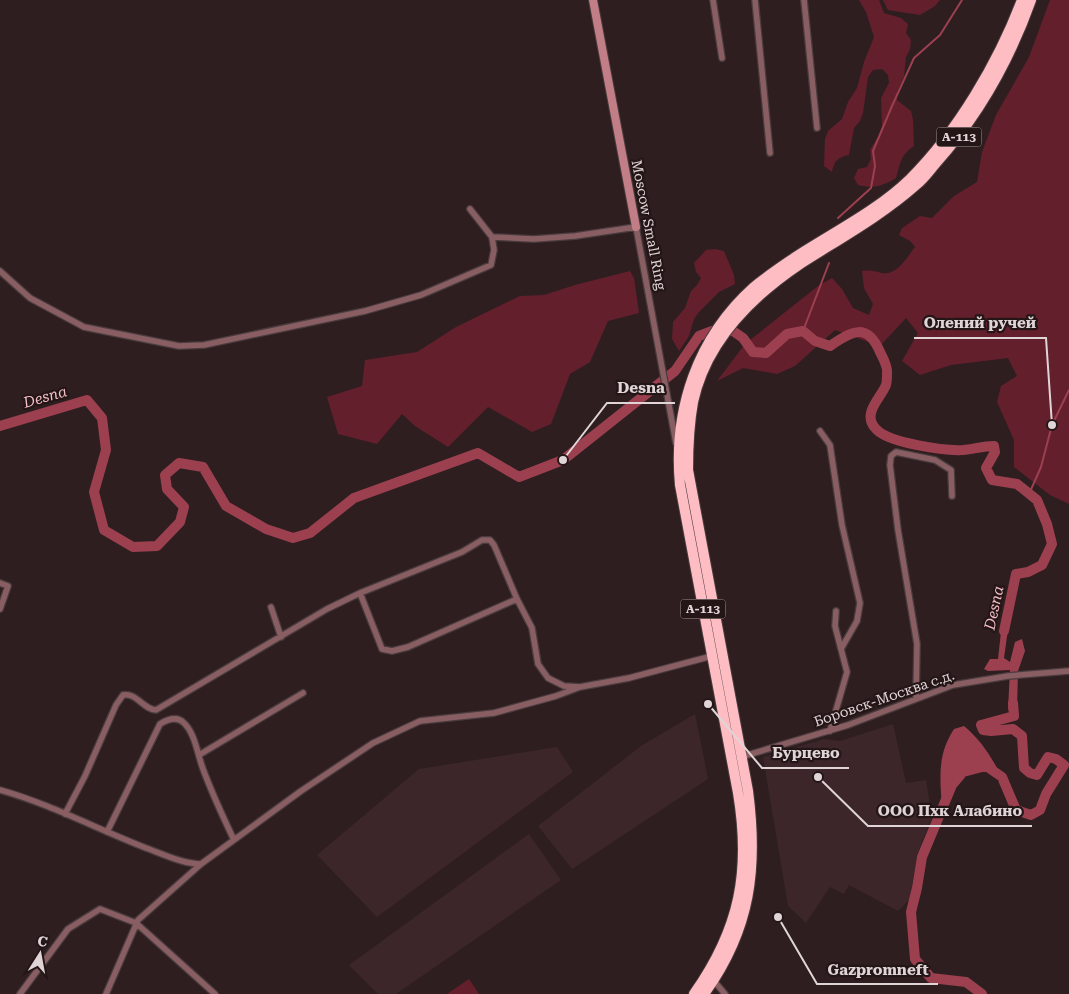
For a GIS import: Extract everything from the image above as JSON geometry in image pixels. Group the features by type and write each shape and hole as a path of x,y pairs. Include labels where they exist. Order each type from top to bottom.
{"highway":[{"name":"А-113","path":"758,290 794,258 867,212 909,179 949,134 976,92 1013,24 1022,0"},
{"name":"А-113","path":"704,994 714,981 736,936 750,886 753,848 752,824 741,757 690,483 688,450 689,401 692,374 713,334 738,303 871,220 917,185 958,139 990,89 1021,28 1032,0"},
{"name":"А-113","path":"689,401 680,426 678,454 680,485 738,793 743,827 744,858 741,887 728,933 715,961 694,994"}],"street":[{"name":"Moscow Small Ring","path":"593,0 678,454"},
{"path":"713,0 722,58"},
{"path":"755,0 770,154"},
{"path":"804,0 816,128"},
{"path":"0,271 30,298 84,327 179,346 204,345 341,317 421,295 491,265 494,250 492,237 470,209"},
{"path":"492,237 534,239 575,236 636,227"},
{"path":"820,431 830,445 842,525 860,603 857,621 841,649"},
{"path":"916,699 917,644 898,530 890,465 891,456 896,452 935,460 951,470 952,496"},
{"path":"65,814 85,776 116,705 123,695 133,696 150,709 156,710 327,609 360,593 454,555 482,540 490,540 494,545 517,600 532,628 538,664 548,678 564,686 580,687"},
{"path":"0,583 8,586 0,609"},
{"path":"360,593 382,648 388,651 408,648 517,600"},
{"path":"271,607 281,637"},
{"path":"830,731 847,672 835,626 836,611"},
{"path":"106,994 136,923 201,864 301,791 373,743 420,721 494,713 556,696 580,687 629,678 712,656"},
{"name":"Боровск-Москва с.д.","path":"741,757 830,731 953,684 1008,676 1069,671"},
{"path":"199,755 303,693"},
{"path":"107,832 160,724 172,719 180,720 189,730 234,840"},
{"path":"0,790 29,799 165,855 194,864 201,864"},
{"path":"20,994 68,929 100,909 136,923 215,994"},
{"path":"714,981 724,994"}],"shaded area":[{"path":"859,0 879,0 884,13 901,18 908,24 906,33 911,40 910,49 906,57 904,76 897,92 897,100 911,111 914,146 904,156 896,178 873,187 858,185 854,178 858,169 867,167 871,159 870,150 882,126 881,98 889,83 888,75 882,69 873,70 868,77 863,113 860,121 854,128 849,155 837,160 832,172 824,166 825,139 828,131 842,119 848,102 857,88 864,62 874,37 866,12"},
{"path":"883,0 940,0 935,6 920,15 888,10"},
{"path":"1050,0 1069,0 1069,504 1050,495 1014,467 1014,440 997,402 1001,386 1017,376 1008,358 951,365 920,375 902,361 918,333 906,318 880,346 835,330 795,366 777,374 743,368 717,381 745,344 818,286 832,278 842,289 853,308 869,315 873,304 864,288 862,271 887,273 897,269 915,247 910,241 899,235 902,228 920,216 932,218 954,196 977,182 982,152 996,115 1029,57"},
{"path":"706,250 724,251 734,275 735,284 719,292 699,312 694,319 689,336 679,351 672,339 673,322 685,308 691,291 701,278 696,272 694,263"},
{"path":"630,271 634,278 639,313 608,321 590,362 570,374 551,424 532,432 488,407 448,447 415,426 402,414 377,444 338,434 327,397 362,386 365,360 417,352 456,327 520,296 544,295"},
{"path":"1006,620 1009,622 1004,658 1010,662 1015,642 1022,639 1025,651 1018,671 1017,710 1014,716 1008,709 1010,670 988,671 984,669 990,659 998,659 1002,623"},
{"path":"695,714 708,779 572,869 538,826 641,746"},
{"path":"893,724 906,783 926,780 932,817 917,855 910,899 898,911 849,885 844,894 830,887 806,923 788,906 763,757 824,739 840,741"},
{"path":"964,726 986,750 1003,779 986,766 963,772 952,785 942,808 940,777 942,758 954,729"},
{"path":"557,747 573,772 377,917 317,855 419,769"},
{"path":"529,834 561,880 396,994 378,994 349,965"},
{"path":"469,979 479,994 447,994"}],"waterway":[{"path":"838,218 871,188 875,166 873,151 914,58 940,35 962,0"},
{"path":"803,331 829,263"},
{"name":"Desna","path":"0,426 87,400 102,418 106,450 94,492 104,530 133,547 157,546 180,522 184,507 167,489 165,475 179,463 203,467 226,506 266,529 293,538 310,533 354,498 478,453 519,477 563,460 675,371 699,336 712,331 733,331 743,338 753,352 766,353 787,334 803,331 815,341 830,346 852,333 864,333 870,336 875,343 884,360 887,371 886,385 871,412 872,423 876,429 882,434 904,442 944,449 963,450 994,446 995,452 986,468 992,480 1017,484 1037,500 1047,524 1052,544 1042,565 1028,572 1016,574 1004,631"},
{"path":"1029,494 1041,467 1052,425 1069,390"},
{"name":"Desna","path":"982,994 966,982 931,978 915,959 911,912 922,857 952,785 963,772 986,766 1002,777 1016,810 1031,815 1040,810 1046,794 1064,765 1056,759 1048,757 1037,775 1030,773 1024,768 1022,736 1013,729 983,730 981,725 1014,716 1013,703"}],"place":[{"name":"Олений ручей","path":"1052,425"},
{"name":"Desna","path":"563,460"},
{"name":"Бурцево","path":"708,704"},
{"name":"ООО Пхк Алабино","path":"818,777"},
{"name":"Gazpromneft","path":"778,917"}]}
